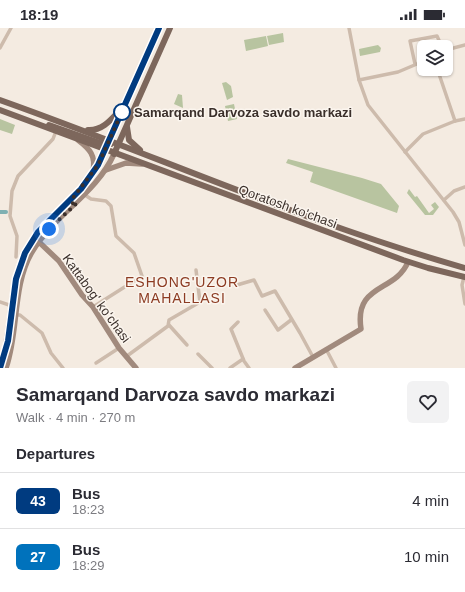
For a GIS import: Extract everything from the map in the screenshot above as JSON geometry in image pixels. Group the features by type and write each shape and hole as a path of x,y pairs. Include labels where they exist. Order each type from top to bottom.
{"main road":[{"path":"4,367 17,276 27,249 44,225 72,198 91,176 109,142 159,28"},
{"path":"4,367 13,342 24,269 39,242 77,203 106,170 170,28"},
{"path":"0,100 84,130 109,142 116,149 166,167 185,170"},
{"path":"84,130 101,128 126,104"},
{"path":"0,110 29,120 60,128 100,143 109,142"},
{"name":"Qoratosh ko'chasi","path":"29,120 105,150 116,149 148,156 410,253 465,268"},
{"path":"127,125 131,142 148,156"},
{"path":"76,139 93,154 94,164 91,176"},
{"name":"Qoratosh ko'chasi","path":"116,149 144,165 408,262 465,276"},
{"path":"106,170 126,162 144,165"},
{"path":"72,198 72,203 77,203"},
{"name":"Kattabogʻ koʻchasi","path":"39,242 59,261 82,295 93,307 119,348 136,368"},
{"path":"295,368 361,329 361,314 366,298 375,290 402,274 408,262 410,253"}],"street":[{"path":"0,48 11,28"},
{"path":"349,28 360,80 365,96 374,113 463,226 465,245"},
{"path":"360,80 398,72 415,64 410,41 437,36 439,40"},
{"path":"453,48 465,45"},
{"path":"440,76 455,121"},
{"path":"405,152 424,134 455,121 465,119"},
{"path":"16,257 17,236 10,216 12,191 18,176 52,139 56,131"},
{"path":"444,200 454,190 465,186"},
{"path":"84,195 91,199 106,201 111,206 116,236 134,253 142,276 93,307"},
{"path":"127,356 169,325 169,320 200,302 196,270"},
{"path":"465,276 462,286 465,304"},
{"path":"237,285 254,280 262,296 275,291 313,357"},
{"path":"0,302 12,306"},
{"path":"265,310 278,330 292,320"},
{"path":"16,315 20,315 38,329 45,339 51,353 63,368"},
{"path":"238,322 231,329 243,359 249,368"},
{"path":"169,325 187,345"},
{"path":"96,363 119,348"},
{"path":"326,349 336,368"},
{"path":"198,354 212,368"},
{"path":"230,368 243,359"},
{"path":"202,368 207,364"}],"green space":[{"path":"283,33 284,42 269,45 267,36"},
{"path":"266,36 268,46 246,51 244,40"},
{"path":"378,45 381,48 380,52 360,56 359,49"},
{"path":"226,82 231,86 233,97 227,100 222,83"},
{"path":"178,94 182,95 183,108 174,104"},
{"path":"234,104 237,119 228,121 225,106"},
{"path":"0,119 15,125 12,134 0,130"},
{"path":"288,159 381,184 399,206 397,213 310,182 313,172 286,163"},
{"path":"409,189 415,197 417,196 429,213 434,209 431,205 435,202 439,207 433,215 425,215 407,193"}],"waterway":[{"path":"0,212 6,212"}],"bus line":[{"name":"43","path":"0,368 8,341 16,279 25,253 38,232 81,189 98,165 110,141 159,28"}],"place":[{"name":"Samarqand Darvoza savdo markazi","path":"122,112"}],"district":[{"name":"ESHONG'UZOR MAHALLASI","path":"182,290"}],"route":[{"path":"49,229 77,203 73,204 71,202 72,199 86,183 98,165 122,112"}]}
